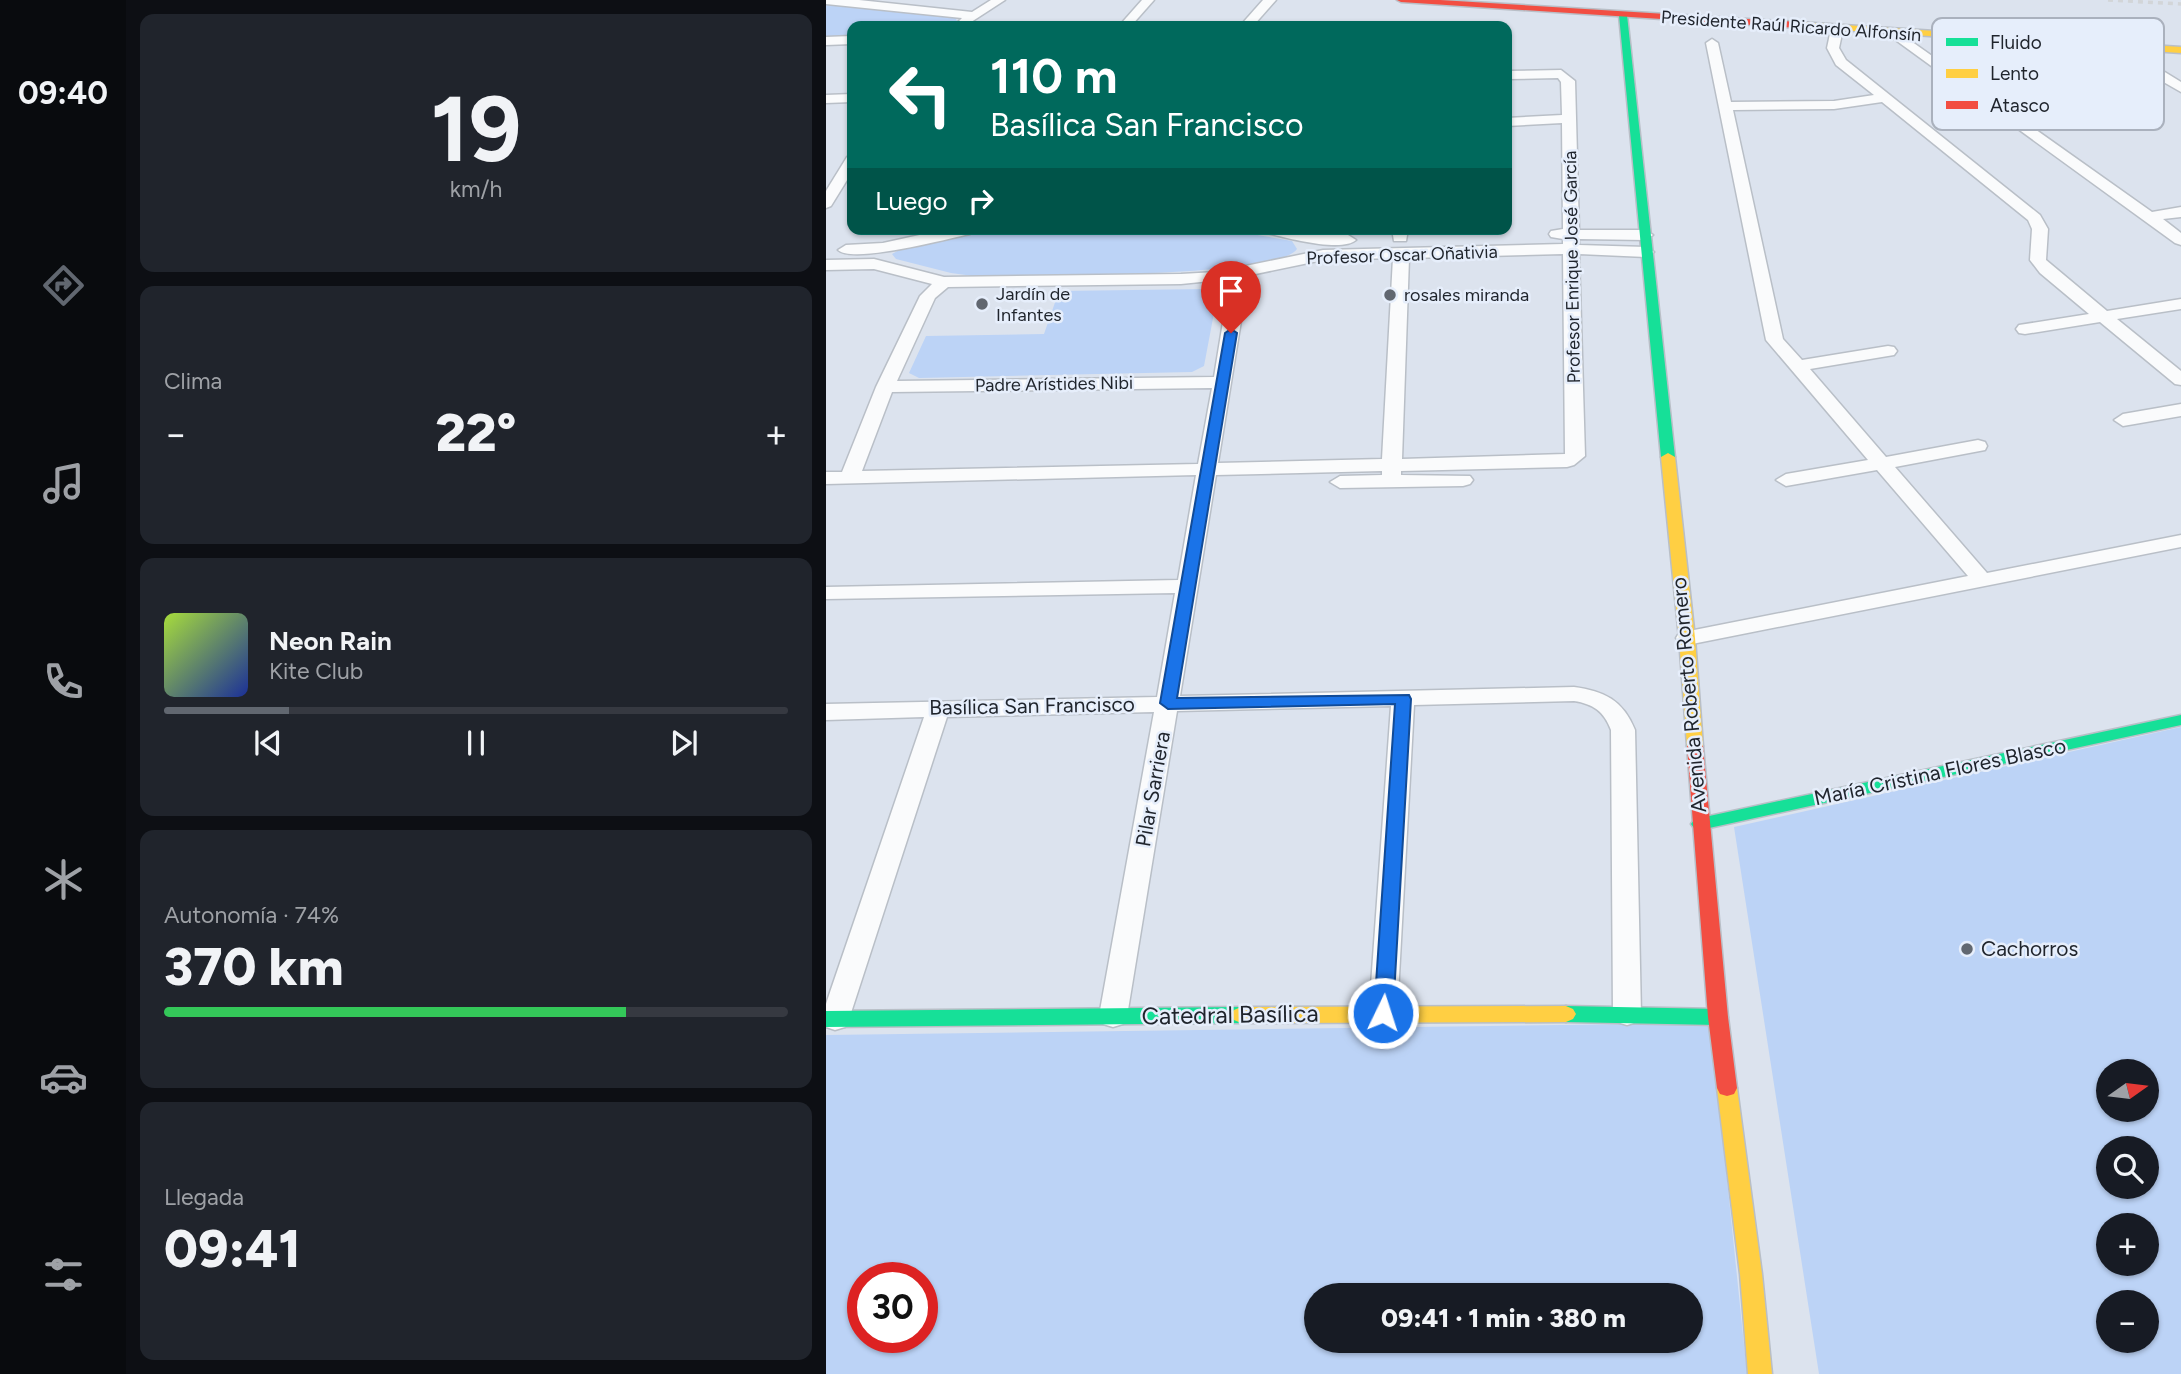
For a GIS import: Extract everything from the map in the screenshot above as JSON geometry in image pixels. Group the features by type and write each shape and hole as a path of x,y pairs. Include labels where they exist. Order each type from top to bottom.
{"main road":[{"name":"Presidente Raúl Ricardo Alfonsín","path":"1401,0 1932,35"},
{"name":"Avenida Roberto Romero","path":"1623,15 1687,638 1700,824 1718,1017 1751,1274 1760,1374"},
{"name":"María Cristina Flores Blasco","path":"1700,824 2181,720"},
{"name":"Catedral Basílica","path":"830,1019 1383,1013 1718,1017"}],"street":[{"path":"826,0 974,16"},
{"path":"966,21 999,0"},
{"path":"1130,21 1149,0"},
{"path":"1251,21 1270,0"},
{"path":"1838,29 1833,48 1835,55 2035,218 2040,229 2038,260 2046,270 2181,380"},
{"path":"1894,33 1932,60"},
{"path":"826,41 847,40"},
{"path":"1712,43 1769,323 1775,340 1983,581"},
{"name":"Profesor Enrique José García","path":"1391,473 1511,479 1530,463 1567,461 1575,456 1566,77 1549,74 1512,75"},
{"path":"2164,78 2181,89"},
{"path":"1726,106 1834,105 1887,97"},
{"path":"826,99 847,98"},
{"path":"1512,122 1569,120"},
{"path":"2028,130 2181,240"},
{"path":"826,203 847,168"},
{"path":"2149,217 2181,212"},
{"path":"826,250 883,248 942,235"},
{"name":"Profesor Oscar Oñativia","path":"1287,235 1322,247"},
{"path":"826,494 1391,473 1400,240"},
{"name":"Profesor Oscar Oñativia","path":"826,265 874,264 944,282 1181,279 1216,277 1322,247 1400,240 1646,243"},
{"path":"874,264 874,257 883,248"},
{"name":"Pilar Sarriera","path":"1113,1016 1207,478 1239,284 1237,272"},
{"path":"850,477 885,387 928,296 944,282"},
{"path":"2025,329 2181,304"},
{"path":"1796,366 1888,351"},
{"name":"Padre Arístides Nibi","path":"885,387 1222,382"},
{"path":"2123,420 2181,410"},
{"path":"1786,480 1978,446"},
{"path":"826,478 1207,478"},
{"path":"1687,638 2181,541"},
{"path":"826,593 1189,586"},
{"name":"Basílica San Francisco","path":"826,712 1574,694 1590,696 1604,702 1618,713 1623,730 1627,1014"},
{"path":"1383,1013 1403,699"},
{"path":"830,1019 938,709"}],"shaded area":[{"path":"826,3 955,17 957,21 847,21 847,38 826,39"},
{"path":"970,235 1257,235 1292,241 1297,249 1279,259 1244,266 1197,270 973,276 896,259 892,254 903,248"},
{"path":"1207,289 1217,297 1204,366 1192,372 919,378 909,373 926,336 1044,334 1059,291"},
{"name":"Cachorros","path":"2181,727 2181,1374 1819,1374 1734,827"},
{"path":"1711,1023 1747,1374 826,1374 826,1035"}],"railway":[{"path":"2108,0 2181,4"}],"traffic: fast":[{"path":"1623,15 1668,457"},
{"path":"1700,824 2181,720"},
{"path":"1566,1014 1718,1017"},
{"path":"826,1019 1241,1015"}],"traffic: slow":[{"path":"1798,25 1932,34"},
{"path":"2164,49 2181,50"},
{"path":"1668,457 1695,746"},
{"path":"1241,1015 1566,1014"},
{"path":"1727,1088 1751,1274 1760,1374"}],"traffic: jam":[{"path":"1401,0 1798,25"},
{"path":"1695,746 1718,1017 1727,1088"}],"place":[{"name":"rosales miranda","path":"1390,295"},
{"name":"Jardín de Infantes","path":"982,304"},
{"name":"Cachorros","path":"1967,949"}],"route":[{"path":"1231,333 1168,703 1403,699 1383,1013"}]}
